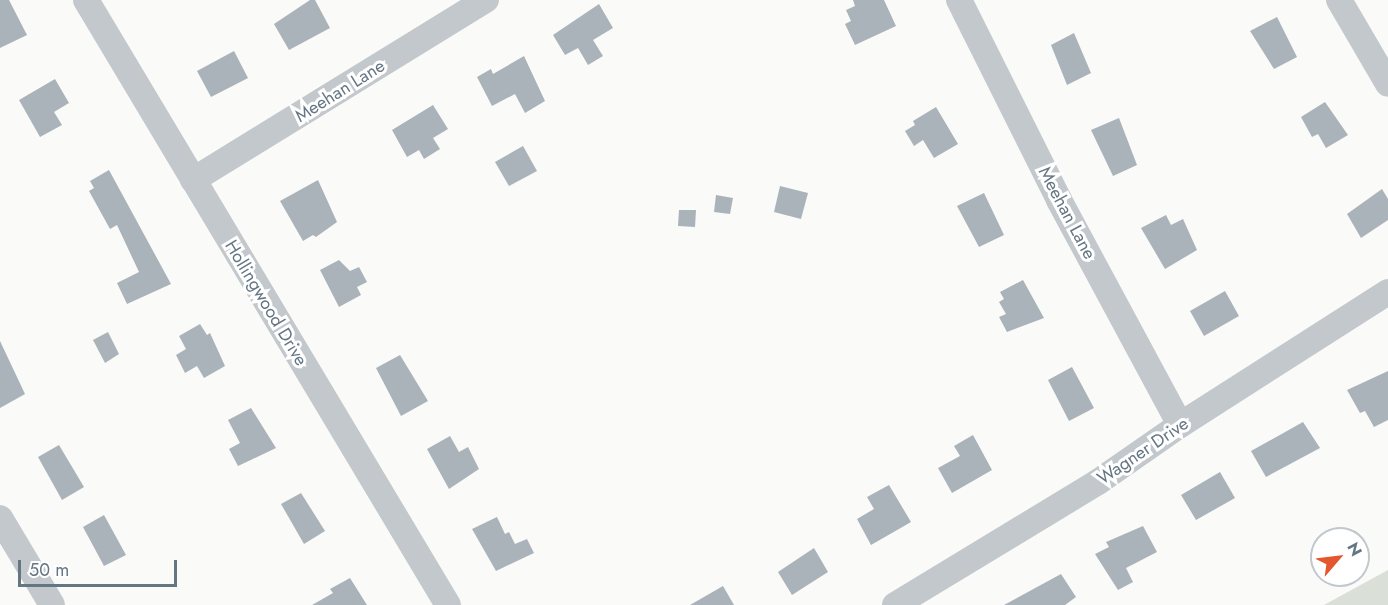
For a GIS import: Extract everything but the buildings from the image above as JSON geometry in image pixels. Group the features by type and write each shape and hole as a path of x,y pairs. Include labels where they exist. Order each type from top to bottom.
{"street":[{"name":"Hollingwood Drive","path":"86,0 448,605"},
{"name":"Meehan Lane","path":"194,180 486,0"},
{"name":"Meehan Lane","path":"959,0 1059,200 1180,424"},
{"path":"1339,0 1388,84"},
{"name":"Wagner Drive","path":"895,605 1098,482 1180,424 1388,292"},
{"path":"0,518 52,605"}],"shaded area":[{"path":"1388,570 1388,605 1324,605 1357,587 1370,587 1370,580"}]}
